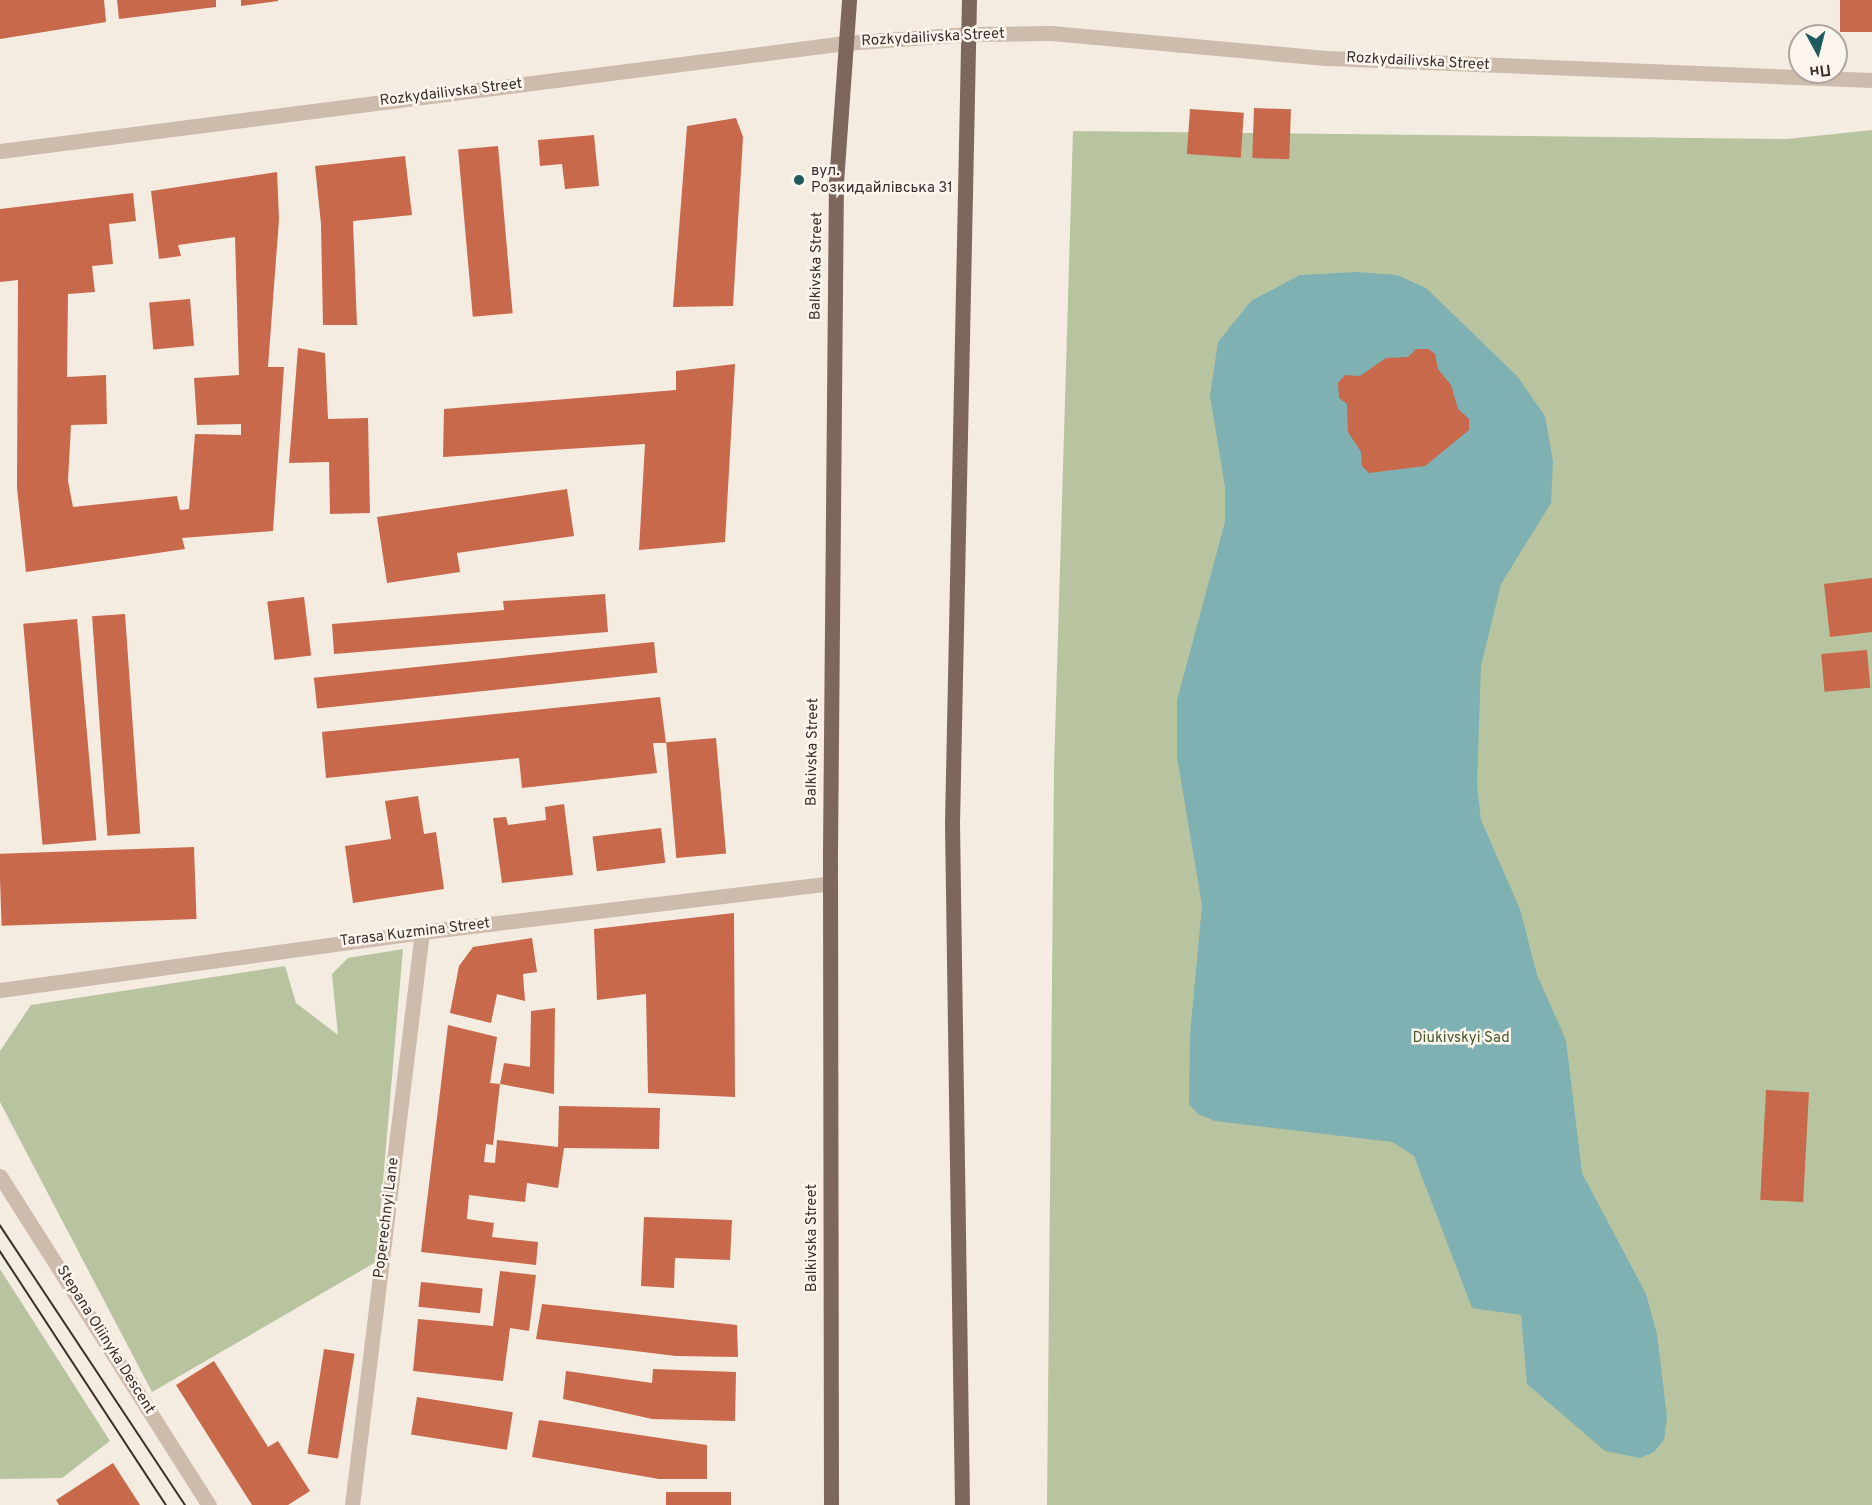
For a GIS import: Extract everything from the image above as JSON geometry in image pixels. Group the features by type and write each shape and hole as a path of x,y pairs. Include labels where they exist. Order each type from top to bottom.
{"main road":[{"name":"Balkivska Street","path":"831,1505 830,883 836,182 849,0"},
{"path":"962,1505 952,824 969,0"}],"street":[{"name":"Rozkydailivska Street","path":"0,151 845,43 968,34 1051,33 1328,58 1872,80"},
{"name":"Tarasa Kuzmina Street","path":"0,990 422,932 830,883"},
{"name":"Poperechnyi Lane","path":"352,1505 422,932"},
{"name":"Stepana Oliinyka Descent","path":"0,1176 209,1505"}],"green space":[{"name":"Diukivskyi Sad","path":"1872,130 1872,1505 1047,1505 1054,770 1073,131 1787,139"},
{"path":"403,949 376,1262 152,1392 0,1102 0,1051 31,1005 285,966 296,1003 338,1035 332,974 348,958"},
{"path":"0,1269 110,1441 62,1478 0,1479"}],"water":[{"path":"1356,272 1397,275 1426,288 1517,376 1545,416 1553,461 1551,503 1501,584 1481,666 1477,784 1481,820 1520,909 1537,975 1566,1040 1582,1173 1646,1294 1657,1334 1667,1417 1664,1440 1654,1452 1640,1458 1605,1451 1527,1384 1521,1315 1472,1308 1414,1156 1392,1142 1215,1121 1198,1114 1189,1104 1190,1035 1202,905 1177,757 1177,700 1225,522 1225,487 1210,396 1218,342 1251,301 1300,275"}],"building":[{"path":"0,0 104,0 106,22 0,39"},
{"path":"117,0 216,0 216,7 119,19"},
{"path":"241,0 278,0 278,1 241,6"},
{"path":"1840,0 1872,0 1872,32 1848,32 1848,24 1840,24"},
{"path":"1254,108 1291,109 1289,159 1252,158"},
{"path":"1190,109 1244,113 1241,158 1187,154"},
{"path":"736,118 743,137 733,306 673,307 687,126"},
{"path":"594,135 599,186 565,189 562,164 540,166 538,140"},
{"path":"498,146 513,313 473,317 458,149"},
{"path":"405,156 412,215 353,221 357,325 323,325 321,224 315,166"},
{"path":"277,172 279,219 268,367 284,367 273,531 182,538 185,549 26,572 17,488 18,280 0,282 0,209 133,193 136,221 109,224 113,264 92,266 95,292 68,294 67,377 106,375 107,424 71,425 68,481 73,507 177,496 180,510 189,509 195,434 241,435 241,424 197,425 194,378 239,375 235,237 178,245 181,256 159,259 151,191"},
{"path":"190,299 194,346 153,349 149,303"},
{"path":"298,348 325,353 328,419 368,418 370,513 330,514 329,462 289,463"},
{"path":"1416,349 1429,349 1435,354 1438,369 1451,385 1458,409 1469,419 1469,430 1425,466 1369,473 1362,466 1361,452 1348,432 1347,404 1339,398 1338,383 1345,375 1360,376 1386,358 1408,357"},
{"path":"735,364 725,542 639,550 645,444 443,457 444,409 676,390 676,371"},
{"path":"567,489 574,536 457,553 460,572 387,583 377,517"},
{"path":"1872,578 1872,632 1830,637 1824,584"},
{"path":"605,594 608,632 334,654 332,624 504,610 503,601"},
{"path":"304,597 311,656 274,660 267,602"},
{"path":"125,614 140,833 107,836 92,616"},
{"path":"77,619 96,840 43,845 23,624"},
{"path":"654,642 657,673 317,709 314,678"},
{"path":"1867,650 1870,688 1824,692 1821,654"},
{"path":"660,697 666,743 653,743 657,773 522,788 519,758 326,778 322,732"},
{"path":"716,738 726,854 676,858 666,742"},
{"path":"418,796 424,834 436,832 444,889 353,903 345,846 391,839 385,801"},
{"path":"564,804 573,875 502,883 493,818 506,817 508,825 546,820 545,807"},
{"path":"661,828 665,863 597,871 593,836"},
{"path":"194,847 197,919 2,926 0,854"},
{"path":"734,913 735,1097 648,1093 646,994 597,1000 594,929"},
{"path":"532,938 537,972 523,974 525,1001 497,994 491,1023 450,1013 459,966 473,947"},
{"path":"555,1008 554,1094 500,1084 504,1063 530,1067 531,1011"},
{"path":"448,1025 497,1037 490,1083 500,1084 493,1145 486,1144 484,1162 495,1163 497,1140 558,1147 559,1106 660,1108 659,1149 564,1148 558,1188 527,1183 525,1202 469,1195 467,1219 494,1223 492,1237 538,1242 536,1265 421,1252"},
{"path":"1766,1090 1809,1092 1803,1202 1760,1200"},
{"path":"644,1217 732,1220 730,1260 675,1258 674,1288 641,1286"},
{"path":"500,1271 536,1275 529,1331 510,1328 503,1381 413,1371 418,1319 493,1326"},
{"path":"421,1282 483,1288 480,1313 418,1307"},
{"path":"542,1304 737,1325 738,1357 676,1356 536,1339"},
{"path":"324,1349 355,1354 338,1459 307,1454"},
{"path":"214,1361 268,1447 278,1441 310,1491 288,1505 252,1505 176,1385"},
{"path":"653,1369 736,1372 735,1421 652,1419 563,1399 566,1371 652,1383"},
{"path":"417,1397 513,1412 507,1450 411,1435"},
{"path":"539,1420 707,1445 707,1479 659,1479 532,1457"},
{"path":"113,1463 140,1505 59,1505 56,1500"},
{"path":"666,1492 731,1492 731,1505 666,1505"}],"tram line":[{"path":"0,1225 185,1505"},
{"path":"0,1251 166,1505"}],"place":[{"name":"вул. Розкидайлiвська 31","path":"799,180"}]}
